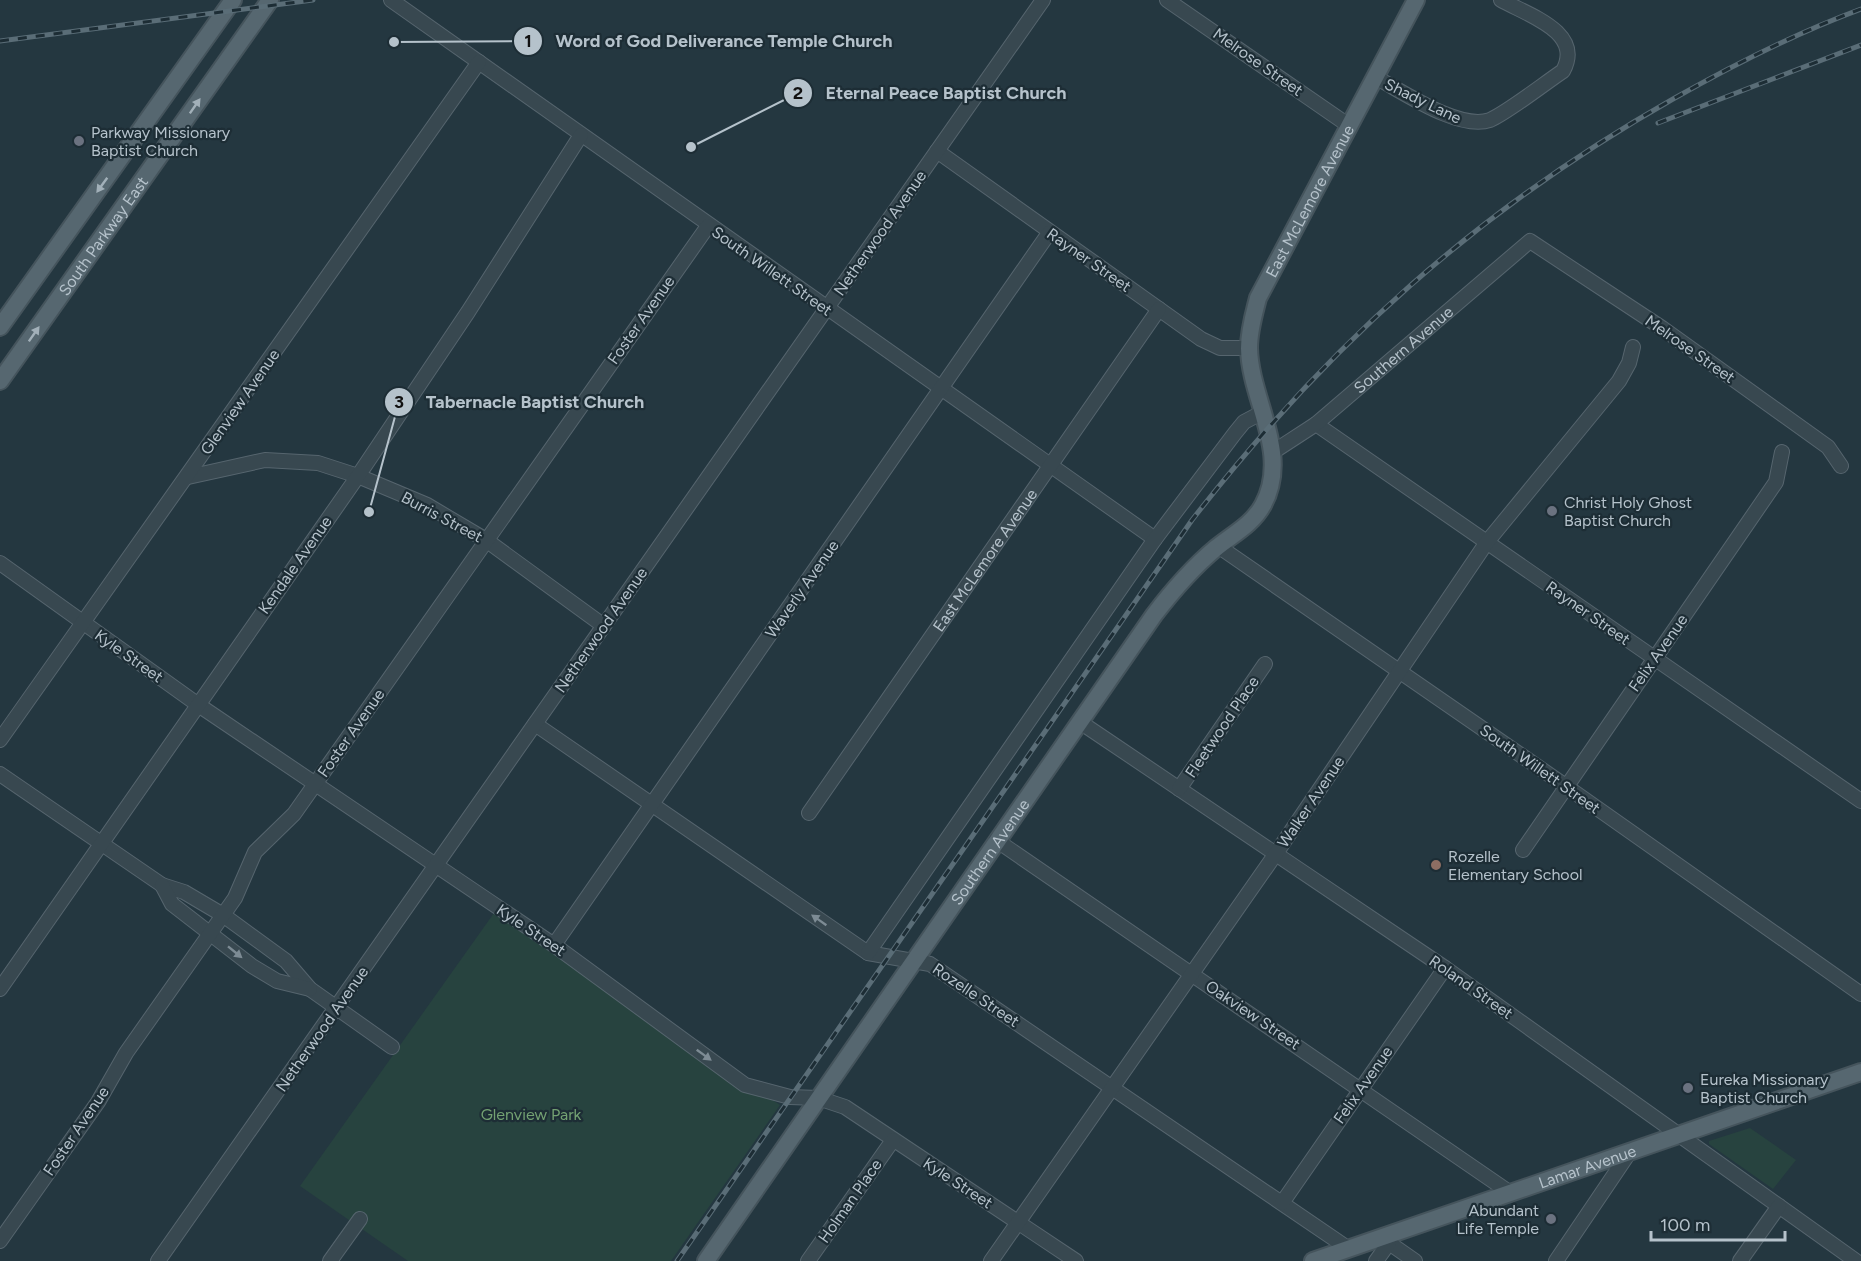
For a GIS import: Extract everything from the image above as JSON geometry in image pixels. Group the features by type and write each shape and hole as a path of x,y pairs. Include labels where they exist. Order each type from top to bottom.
{"main road":[{"name":"South Parkway East","path":"0,327 233,0"},
{"name":"South Parkway East","path":"0,381 270,0"},
{"name":"East McLemore Avenue","path":"1263,412 1249,348 1251,324 1258,298 1416,0"},
{"name":"Southern Avenue","path":"709,1257 996,840 1181,579 1218,546 1250,523 1263,504 1272,480 1273,452 1263,412"},
{"name":"Lamar Avenue","path":"1313,1261 1386,1240 1509,1192 1861,1072"}],"street":[{"name":"South Willett Street","path":"391,0 708,226 1155,538"},
{"name":"Netherwood Avenue","path":"158,1261 1043,0"},
{"name":"Melrose Street","path":"1167,0 1348,125"},
{"name":"Shady Lane","path":"1375,77 1453,117 1471,123 1490,120 1563,71 1569,60 1569,45 1557,31 1501,0"},
{"name":"Glenview Avenue","path":"0,740 82,622 188,477 478,62"},
{"name":"Kendale Avenue","path":"0,989 358,476 468,312 581,135"},
{"name":"Rayner Street","path":"937,151 1049,233 1201,339 1220,348 1249,348"},
{"name":"Foster Avenue","path":"0,1241 98,1102 126,1053 235,898 255,852 294,814 708,226"},
{"name":"Waverly Avenue","path":"554,945 1049,233"},
{"name":"Melrose Street","path":"1530,241 1662,328 1828,447 1841,466"},
{"name":"Southern Avenue","path":"1273,452 1316,424 1530,241"},
{"name":"East McLemore Avenue","path":"809,813 1159,309"},
{"name":"Walker Avenue","path":"992,1261 1487,543 1619,381 1629,363 1633,347"},
{"path":"868,953 1155,538 1244,422 1263,412"},
{"name":"Rayner Street","path":"1316,424 1861,801"},
{"name":"Felix Avenue","path":"1523,850 1776,482 1782,452"},
{"name":"Burris Street","path":"188,477 265,460 318,463 358,476 427,505 486,540 604,626"},
{"name":"South Willett Street","path":"1218,546 1567,786 1861,994"},
{"name":"Kyle Street","path":"0,563 197,704 554,945 745,1085 790,1097 818,1098 845,1107 1076,1261"},
{"name":"Fleetwood Place","path":"1179,789 1264,664"},
{"name":"Roland Street","path":"1080,722 1445,968 1856,1261"},
{"name":"Rozelle Street","path":"535,724 868,953 930,964 1349,1249"},
{"path":"0,774 162,885 184,892 223,915 286,961 310,990 392,1047"},
{"name":"Oakview Street","path":"996,840 1509,1192"},
{"path":"162,885 172,904 252,966 277,981 310,990"},
{"name":"Felix Avenue","path":"1282,1203 1445,968"},
{"name":"Holman Place","path":"808,1261 892,1140"},
{"path":"1556,1261 1631,1150"},
{"path":"1740,1261 1779,1206"},
{"path":"330,1261 360,1219"},
{"path":"1376,1261 1386,1240 1414,1261"}],"green space":[{"name":"Glenview Park","path":"494,913 780,1105 671,1261 408,1261 300,1186"},
{"path":"1750,1128 1796,1160 1773,1189 1709,1144 1709,1141"}],"railway":[{"path":"0,41 313,0"},
{"path":"677,1261 1192,520 1297,396 1353,339 1471,234 1602,141 1742,62 1789,39 1861,9"},
{"path":"1658,123 1861,45"}],"place":[{"name":"Word of God Deliverance Temple Church","path":"394,42"},
{"name":"Parkway Missionary Baptist Church","path":"79,141"},
{"name":"Eternal Peace Baptist Church","path":"691,147"},
{"name":"Christ Holy Ghost Baptist Church","path":"1552,511"},
{"name":"Tabernacle Baptist Church","path":"369,512"},
{"name":"Rozelle Elementary School","path":"1436,865"},
{"name":"Eureka Missionary Baptist Church","path":"1688,1088"},
{"name":"Abundant Life Temple","path":"1551,1219"}]}
